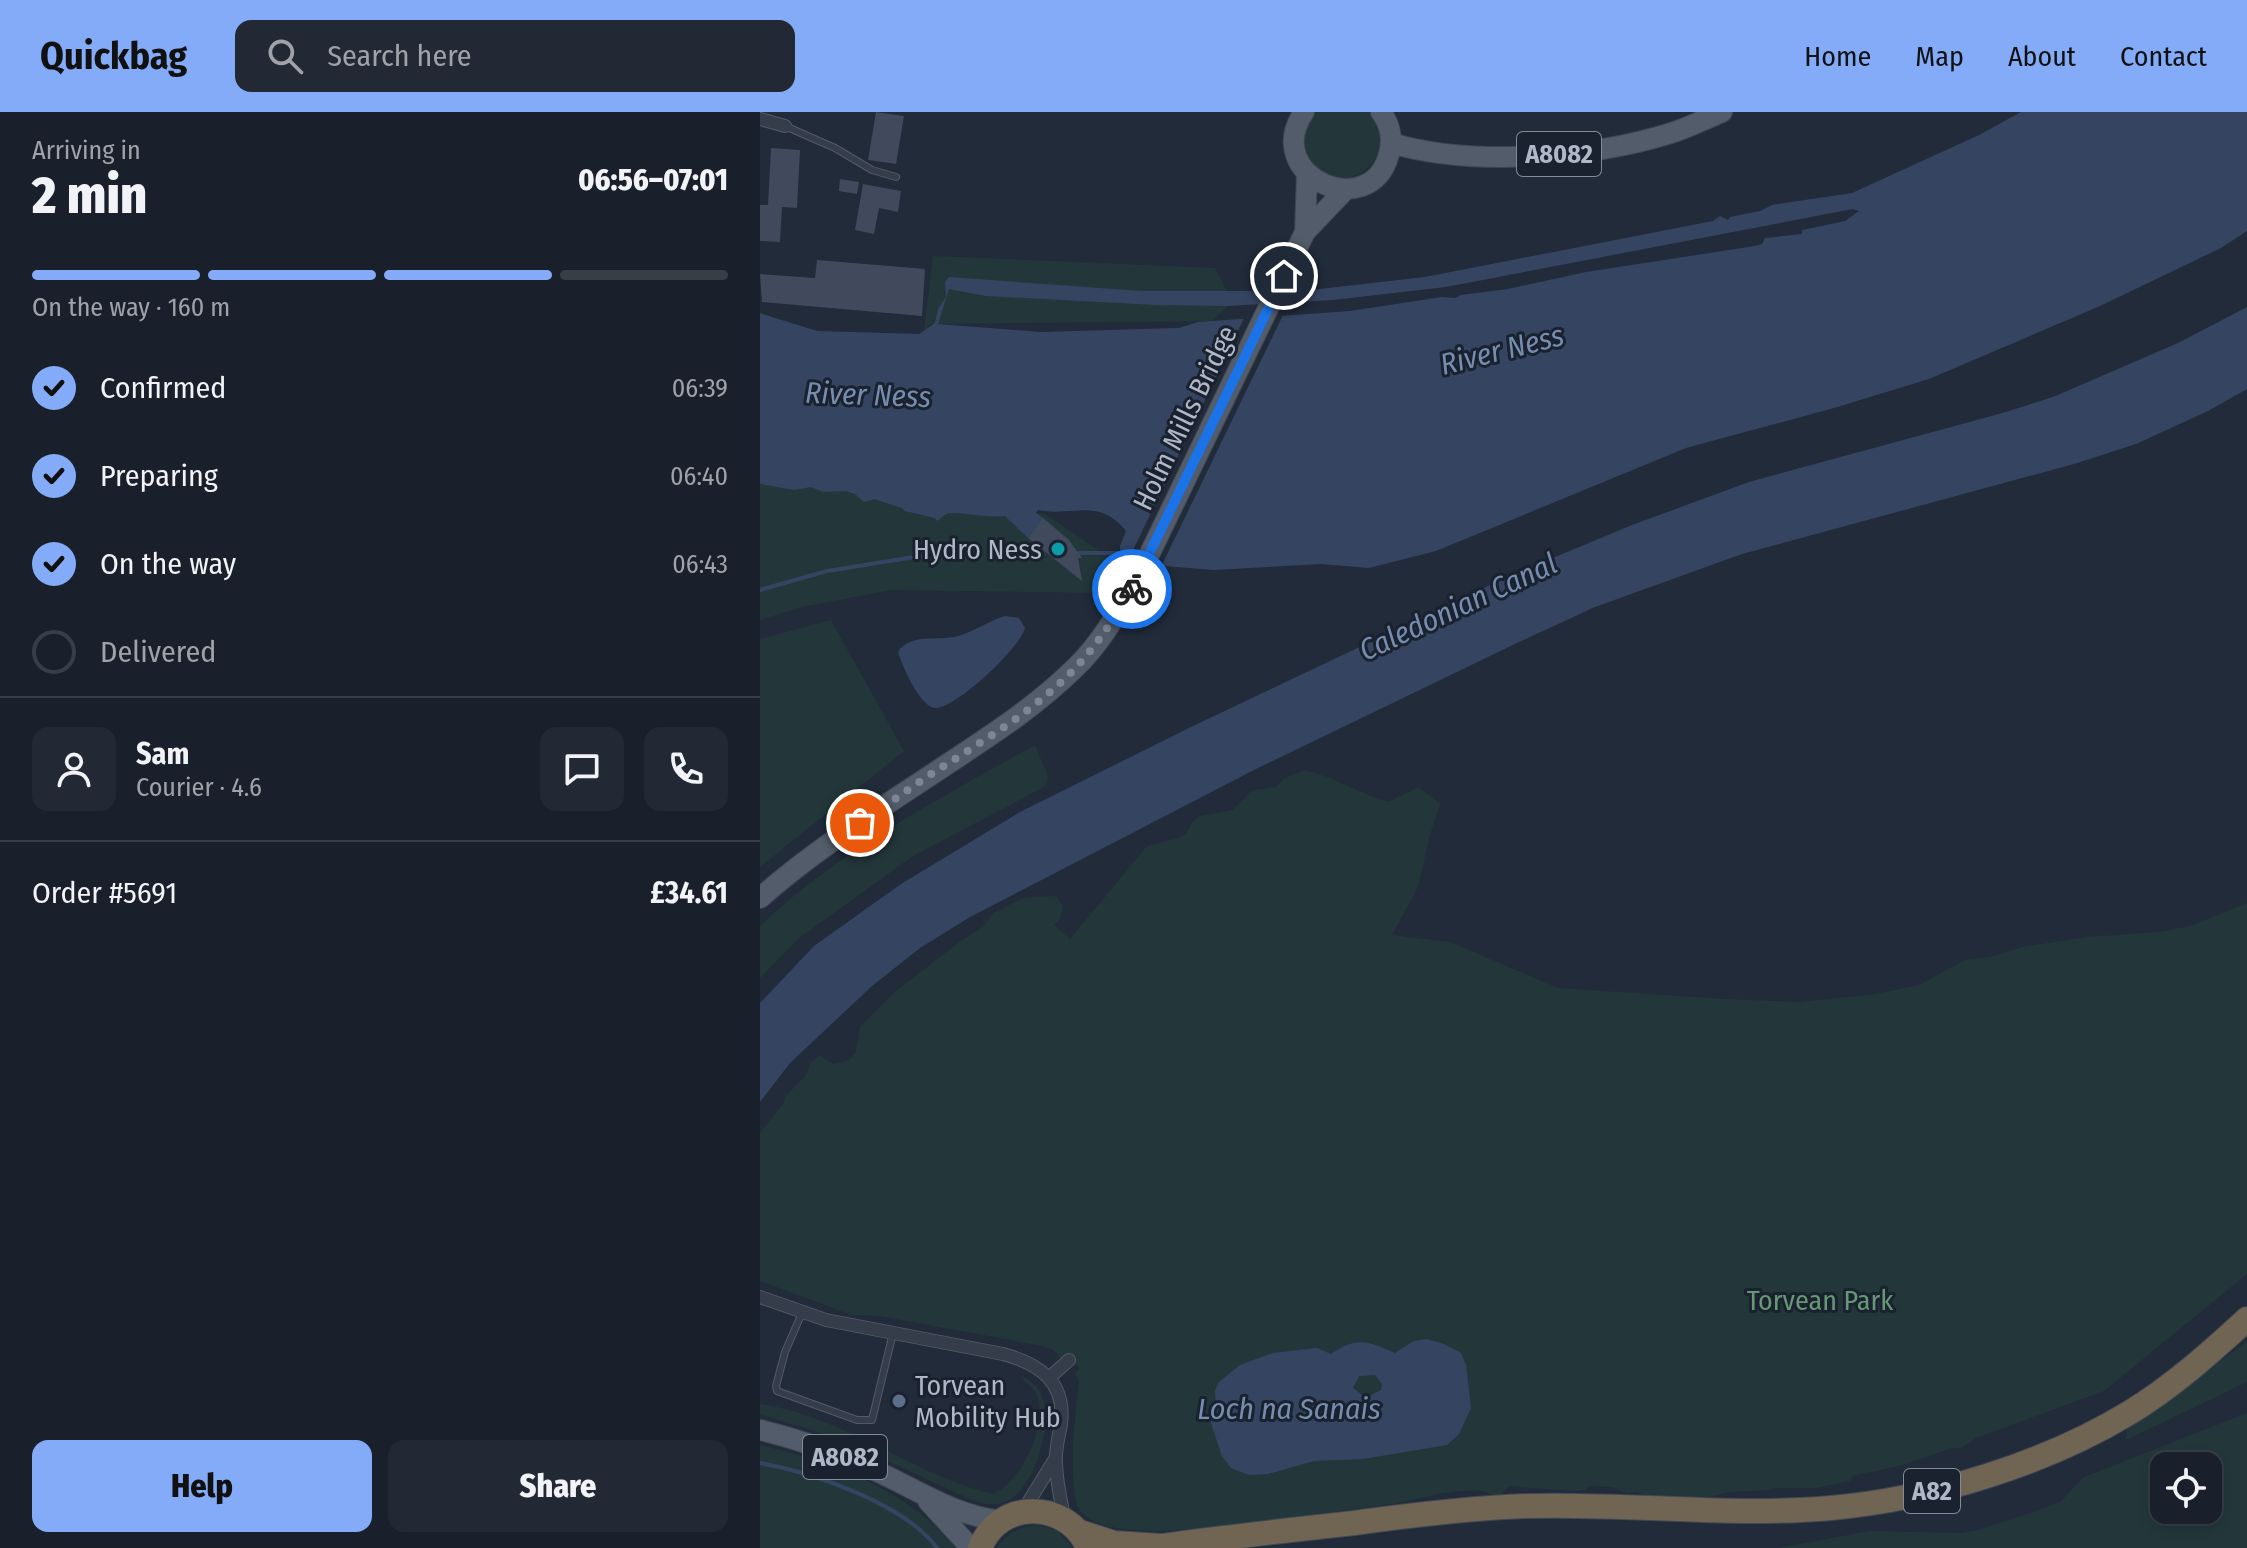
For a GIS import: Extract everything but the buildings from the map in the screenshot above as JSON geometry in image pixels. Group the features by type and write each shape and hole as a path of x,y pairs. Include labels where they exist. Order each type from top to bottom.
{"highway":[{"name":"A82","path":"1078,1533 1114,1543 1160,1547 1464,1510 1529,1506 1743,1510 1830,1508 1895,1499 1955,1487 2059,1447 2129,1413 2200,1362 2247,1319"},
{"path":"980,1548 990,1531 1012,1516 1037,1510 1078,1533"}],"main road":[{"path":"1304,112 1295,133 1299,162 1318,183 1346,189 1372,180 1388,157 1390,129 1381,112"},
{"name":"A8082","path":"1391,143 1444,152 1531,158 1590,151 1671,133 1722,112"},
{"path":"1305,232 1307,174"},
{"path":"1305,232 1346,189"},
{"name":"Holm Mills Bridge","path":"760,898 786,875 935,772 992,737 1032,707 1078,665 1110,625 1164,527 1305,232"},
{"name":"A8082","path":"760,1430 825,1449 878,1471 925,1498 973,1516 1012,1516"},
{"name":"A8082","path":"925,1498 971,1548"}],"street":[{"path":"760,119 785,126"},
{"path":"760,1297 802,1313 1017,1357 1040,1368 1050,1377 1057,1390 1062,1412 1055,1459 1078,1533"},
{"path":"1050,1377 1069,1360"},
{"path":"1012,1516 1055,1459"}],"lane":[{"path":"785,126 835,148 872,170 896,177"},
{"path":"802,1313 785,1352 777,1391 857,1420 872,1420 893,1333"}],"green space":[{"path":"1316,112 1369,112 1380,134 1379,151 1371,165 1359,174 1344,178 1328,176 1315,168 1305,152 1303,136"},
{"path":"933,256 1215,268 1228,293 1228,306 1212,321 931,324 924,330"},
{"path":"760,477 1045,514 1117,563 1105,593 892,590 802,607 760,620"},
{"path":"831,620 904,751 760,867 760,639"},
{"path":"1035,745 1048,776 1044,787 913,856 799,938 760,978 760,926 790,899 892,827"},
{"name":"Torvean Park","path":"1304,770 1388,802 1419,787 1440,804 1418,887 1392,935 1450,942 1558,988 1800,1002 1875,994 1919,985 1965,960 2087,937 2159,932 2190,926 2247,903 2247,1274 2104,1391 1976,1438 1961,1448 1852,1476 1851,1481 1815,1488 1776,1488 1709,1497 1656,1499 1611,1487 1590,1486 1585,1490 1573,1491 1509,1486 1499,1496 1480,1491 1459,1491 1393,1504 1209,1528 1149,1531 1099,1523 1082,1513 1074,1489 1073,1450 1079,1382 1075,1373 1079,1369 1069,1355 1060,1358 1052,1349 1042,1346 880,1316 852,1315 760,1281 760,1133 785,1097 805,1076 812,1061 820,1056 834,1064 849,1060 856,1052 860,1027 895,992 984,926 993,913 1023,898 1056,896 1063,906 1060,919 1054,925 1070,939 1147,846 1186,834 1192,822 1200,816 1233,810 1249,793 1276,787 1285,778"},
{"path":"2247,1342 2247,1382 2126,1440 2127,1427"},
{"path":"1019,1375 1032,1383 1042,1396 1045,1408 1043,1439 1025,1485 1005,1502 997,1504 974,1501 840,1439 760,1414 760,1404 820,1420 934,1474 993,1494 1003,1488 1022,1466 1039,1424 1037,1394"},
{"path":"2247,1413 2247,1548 1778,1548 1870,1531 1960,1533 1978,1530 2060,1502 2084,1477"},
{"path":"760,1445 840,1469 892,1494 937,1528 955,1548 760,1548"},
{"path":"1038,1525 1057,1531 1073,1548 997,1548 1014,1531"}],"water":[{"name":"River Ness","path":"2021,112 2247,112 2247,231 2221,248 2100,306 1929,379 1686,448 1436,551 1369,568 1321,564 1214,570 1126,563 1120,561 1120,546 1126,531 1106,514 1095,511 1038,510 1036,513 1043,518 1028,538 1005,516 950,513 937,521 874,499 864,502 846,491 823,492 811,487 794,490 760,484 760,313 817,331 919,334 935,323 938,309 946,297 945,282 949,277 1141,291 1302,291 1425,277 1713,221 1720,216 1728,220 1772,205 1852,193 1979,135","holes":["1853,209 1859,211 1845,221 1802,230 1802,234 1765,238 1762,244 1755,246 1586,272 1455,298 1442,297 1350,311 1198,322 1179,328 1041,332 938,324 949,289 986,296 1156,305 1228,306 1333,300 1446,287"]},
{"name":"Caledonian Canal","path":"2247,307 2247,389 2208,411 2136,444 2074,464 1742,554 1595,607 1519,642 1252,771 970,917 920,948 872,986 790,1063 760,1102 760,1003 814,946 901,884 1020,812 1505,578 1632,525 1749,482 2053,397 2178,343"},
{"path":"1005,616 1019,618 1025,628 1012,649 986,676 956,699 934,708 928,705 903,666 898,652 903,646 917,640 958,636"},
{"name":"Loch na Sanais","path":"1427,1339 1444,1344 1461,1353 1466,1365 1471,1408 1459,1434 1447,1445 1363,1459 1314,1461 1268,1474 1249,1475 1231,1468 1222,1456 1210,1420 1216,1409 1215,1391 1219,1382 1240,1365 1273,1353 1317,1348 1331,1354 1348,1345 1363,1342 1395,1353 1414,1341","holes":["1375,1375 1382,1384 1381,1390 1366,1398 1353,1388 1359,1376"]}],"pier":[{"path":"1285,311 1160,569 1125,567 1246,314"}],"waterway":[{"path":"1075,553 1126,553"},
{"path":"760,590 827,571 927,555"},
{"path":"760,1463 830,1482 881,1504 903,1517 937,1548"}],"way so far":[{"path":"860,823 992,737 1032,707 1078,665 1110,625 1132,589"}],"place":[{"name":"Hydro Ness","path":"1058,549"},
{"name":"Torvean Mobility Hub","path":"899,1401"}],"route":[{"path":"1132,589 1284,276"}]}
